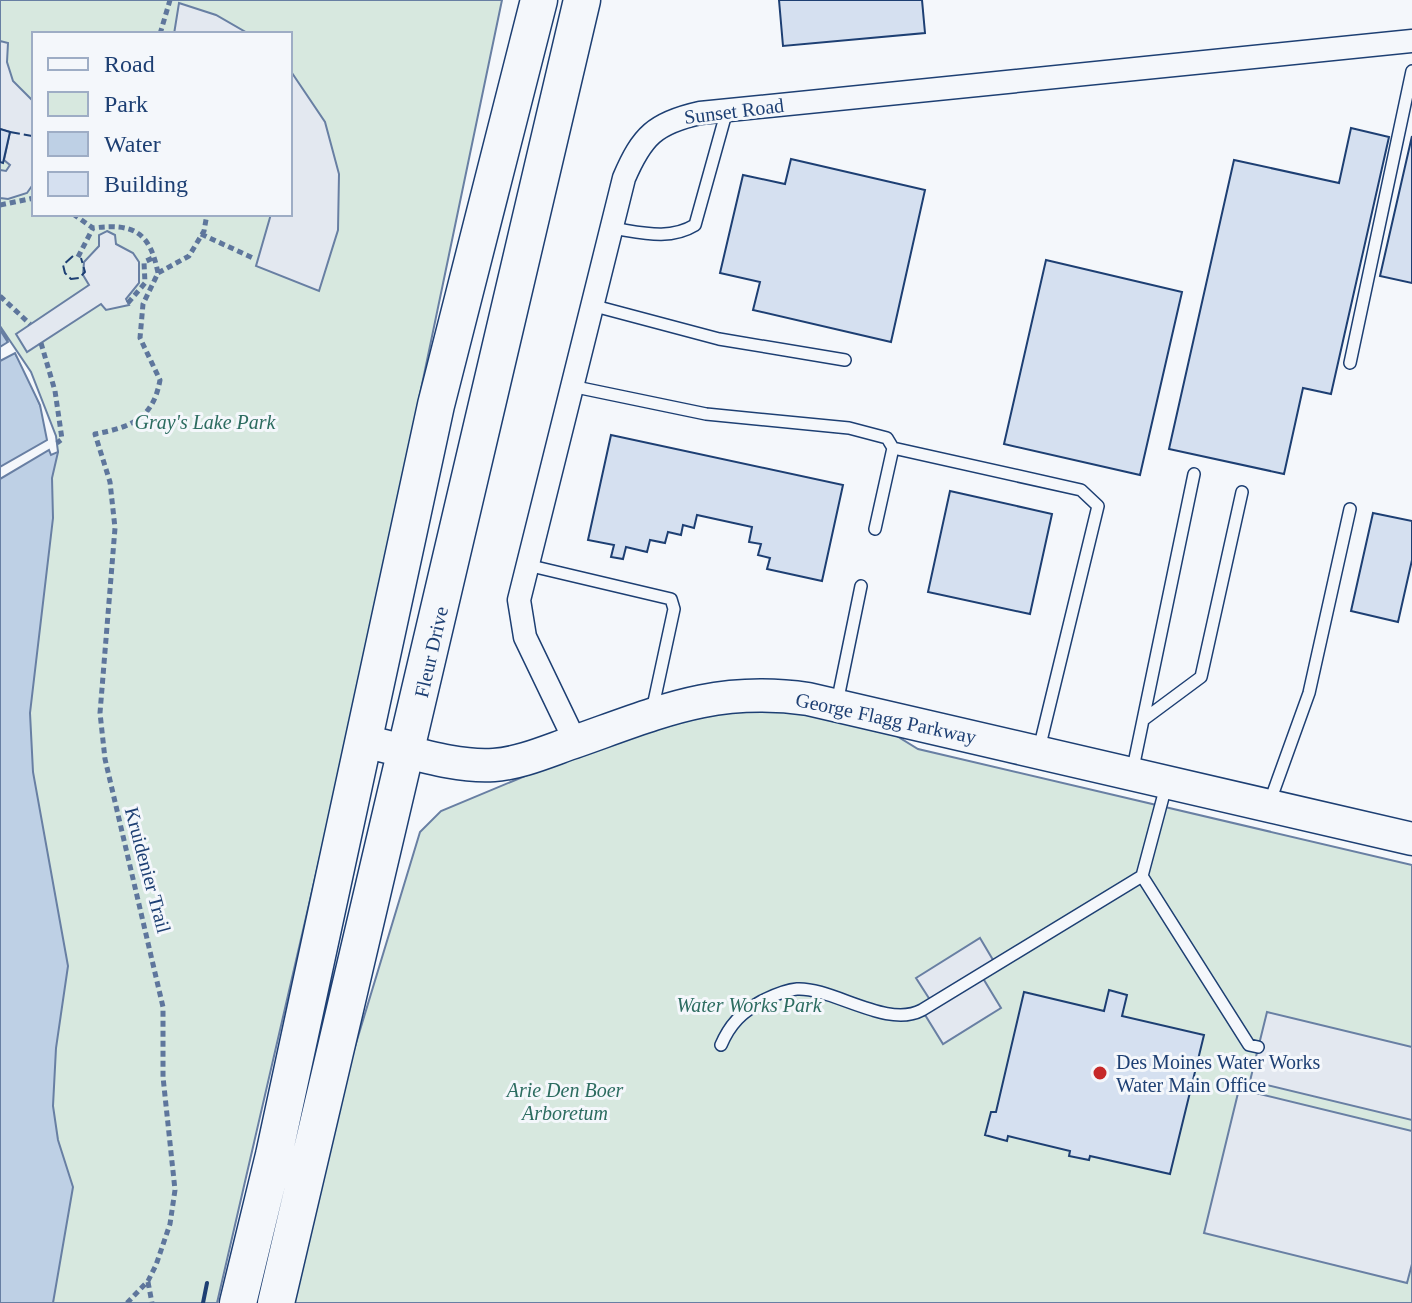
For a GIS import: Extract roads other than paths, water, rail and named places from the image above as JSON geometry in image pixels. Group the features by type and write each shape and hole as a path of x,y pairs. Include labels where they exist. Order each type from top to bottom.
{"main road":[{"path":"238,1303 274,1155 436,405 539,0"},
{"name":"Fleur Drive","path":"276,1303 582,0"}],"street":[{"name":"Sunset Road","path":"575,741 520,620 525,564 624,178 635,152 651,132 671,119 727,110 1412,41"},
{"name":"George Flagg Parkway","path":"362,741 459,762 494,765 709,697 766,693 836,705 1412,839"}],"lane":[{"path":"1350,363 1412,71"},
{"path":"611,228 667,236 682,233 695,225 727,110"},
{"path":"591,305 719,339 845,360"},
{"path":"571,386 706,414 849,428 887,438 893,448 875,529"},
{"path":"893,448 1081,490 1098,506 1038,752"},
{"path":"1132,774 1194,474"},
{"path":"1143,720 1201,677 1242,492"},
{"path":"1269,805 1309,693 1350,509"},
{"path":"525,564 671,599 674,609 651,715"},
{"path":"836,705 861,586"},
{"path":"721,1045 733,1023 746,1010 773,995 799,989 873,1010 913,1015 1142,876 1167,782"},
{"path":"1142,876 1249,1045 1258,1047"}],"water":[{"path":"0,330 28,374 58,452 52,478 53,518 30,713 33,772 68,966 56,1048 53,1106 58,1140 73,1187 53,1303 0,1303"}],"place":[{"name":"Des Moines Water Works Water Main Office","path":"1100,1073"}],"park label":[{"name":"Gray's Lake Park","path":"205,422"},
{"name":"Water Works Park","path":"749,1005"},
{"name":"Arie Den Boer Arboretum","path":"565,1102"}]}
